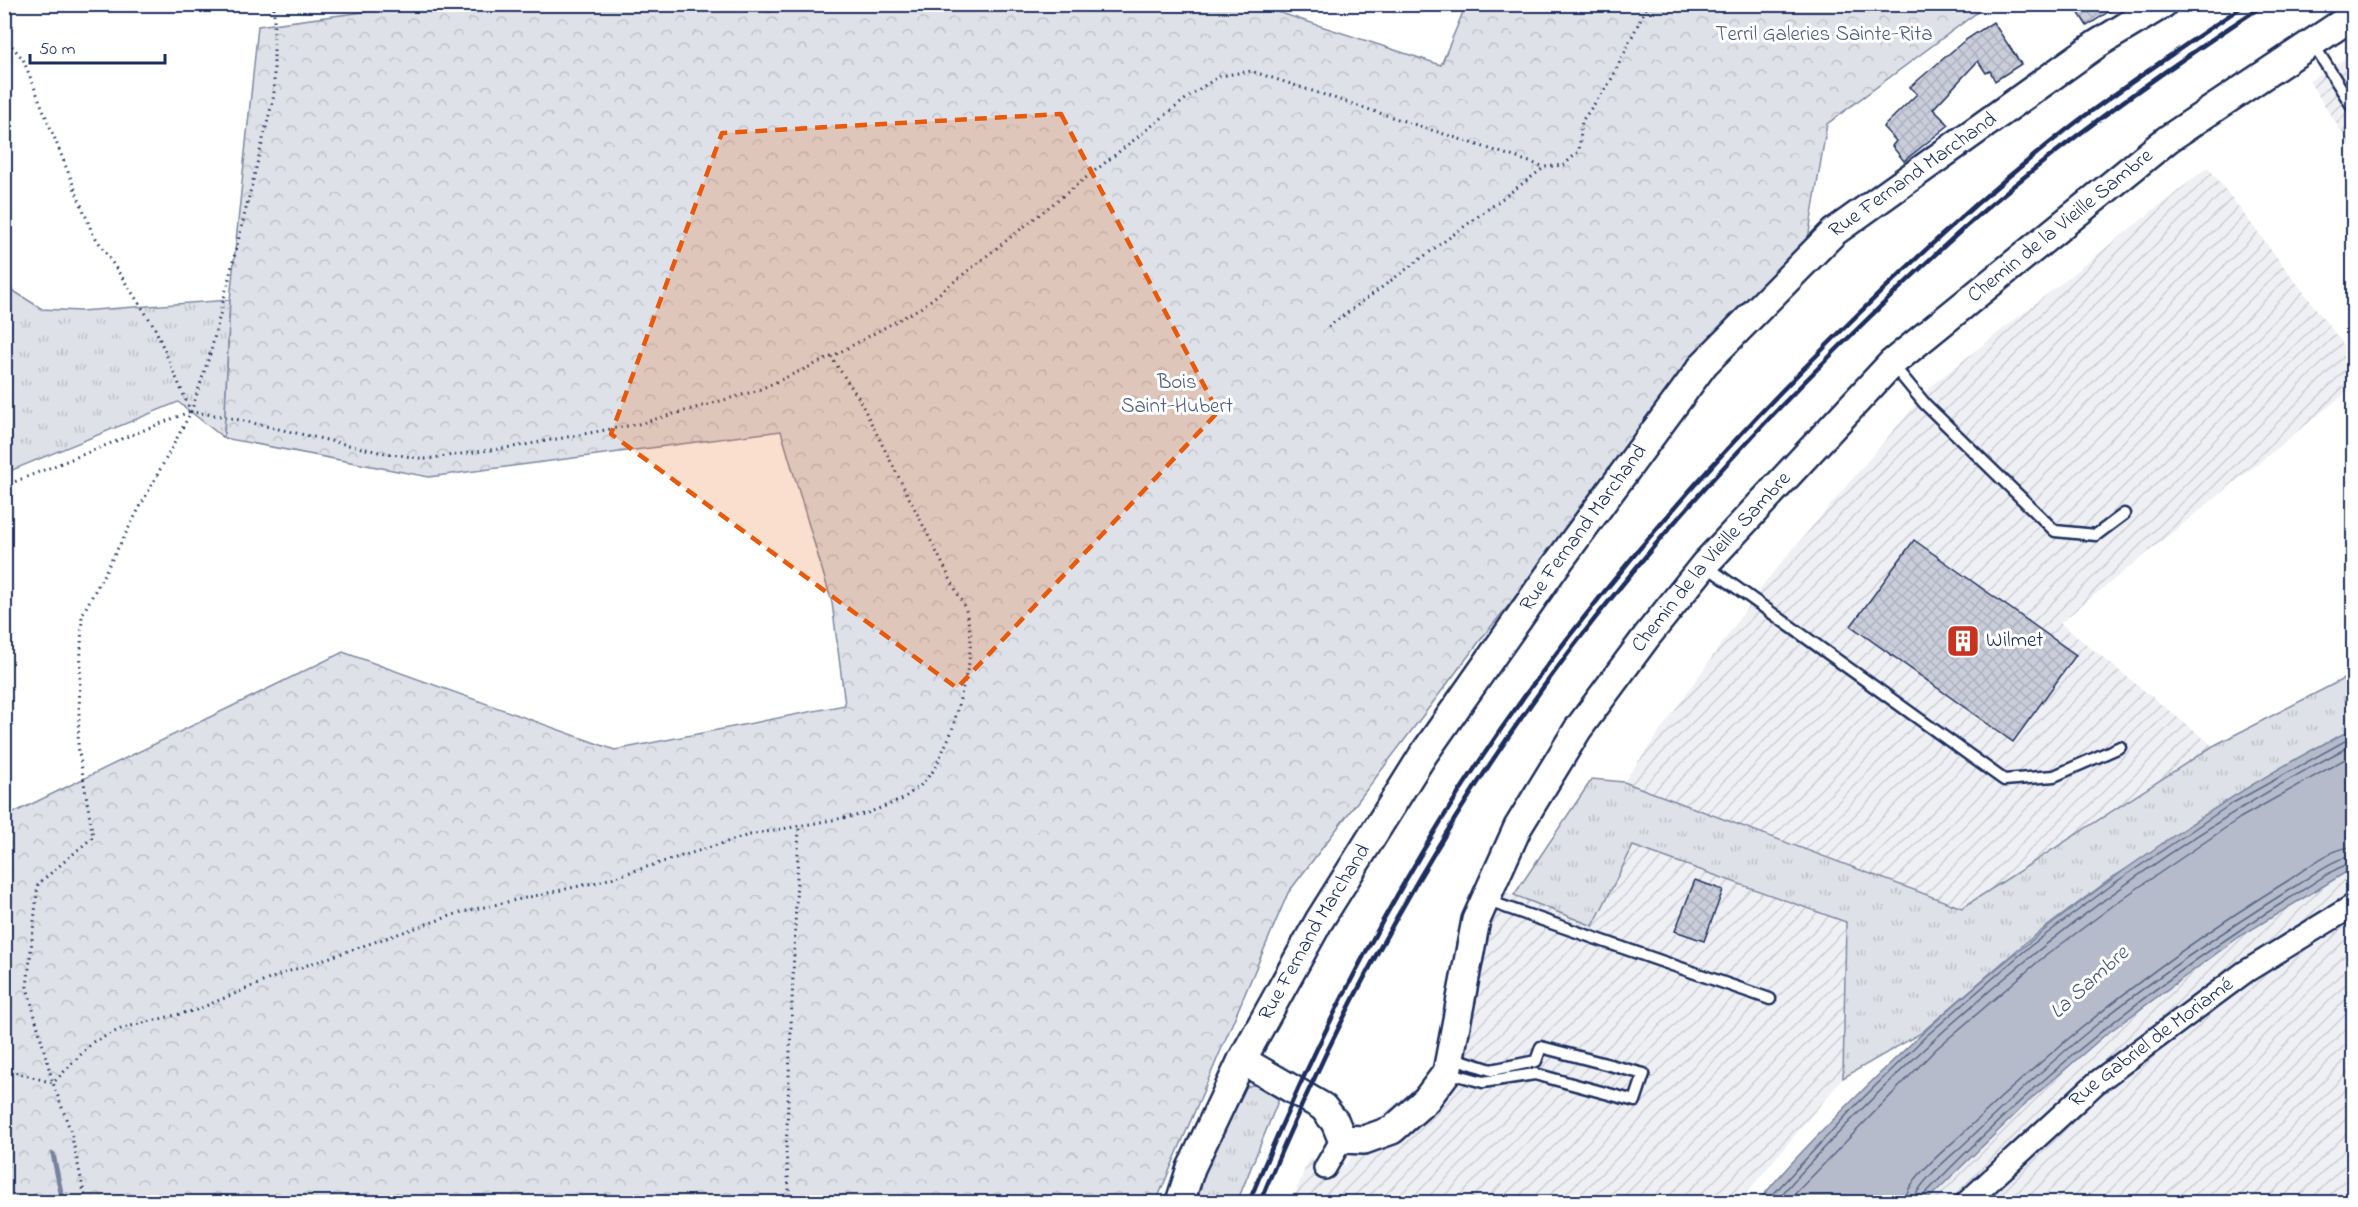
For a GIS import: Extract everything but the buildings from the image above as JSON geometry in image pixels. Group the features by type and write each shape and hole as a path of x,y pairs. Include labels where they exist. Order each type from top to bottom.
{"street":[{"name":"Rue Fernand Marchand","path":"1180,1203 1191,1168 1242,1060 1319,921 1423,754 1554,568 1704,364 1834,232 2097,44 2163,4"},
{"name":"Chemin de la Vieille Sambre","path":"1342,1139 1364,1140 1392,1130 1426,1100 1448,1064 1476,920 1518,827 1578,729 1647,636 1704,565 1892,363 2168,139 2354,15"},
{"name":"Rue Gabriel de Moriamé","path":"1967,1203 2096,1083 2245,972 2354,906"},
{"path":"1242,1060 1323,1107 1335,1122 1342,1139 1325,1168"}],"lane":[{"path":"2311,42 2354,109"},
{"path":"1892,363 1925,404 2055,531 2096,535 2124,514"},
{"path":"1704,565 2004,780 2054,776 2120,747"},
{"path":"1485,900 1770,999"},
{"path":"1541,1047 1644,1074 1635,1101 1535,1074 1484,1082 1448,1064 1491,1070 1536,1061 1541,1047"}],"path":[{"path":"86,1203 71,1132 53,1083 27,987 38,884 93,837 78,746 81,615 190,412 211,351 274,95 274,4"},
{"path":"4,486 190,412 222,416 379,452 425,459 519,446 638,424 756,391 831,357 922,307 1196,90 1220,76 1251,71 1545,166 1564,165 1579,151 1582,121 1610,82 1648,4"},
{"path":"4,37 23,59 92,232 154,326 190,412"},
{"path":"1328,327 1545,166"},
{"path":"53,1083 93,1042 123,1028 196,1010 284,973 462,912 602,881 748,835 865,814 901,800 920,786 934,770 952,731 969,663 971,637 966,610 858,397 831,357"},
{"path":"790,1203 786,1152 799,826"},
{"path":"4,1069 53,1083"}],"highlighted area":[{"path":"1061,114 1218,412 957,688 611,434 722,133"}],"shaded area":[{"path":"2353,54 2353,150 2309,81"},
{"path":"2208,167 2353,357 2353,387 2060,623 2213,746 1962,908 1624,782 1766,581 1932,385"},
{"path":"1633,846 1846,922 1843,1078 1739,1202 1292,1202 1309,1158 1345,1165 1383,1114 1435,1070 1499,889 1593,926"},
{"path":"2353,868 2353,1202 1925,1202 2032,1098 2105,1035 2239,937"}],"green space":[{"name":"Bois Saint-Hubert","path":"424,4 732,4 769,12 801,4 1253,4 1441,65 1466,5 1987,5 1827,124 1807,245 1485,634 1288,893 1156,1202 5,1202 5,817 343,652 615,750 845,705 832,603 781,431 429,477 224,438 230,300 258,26"},
{"path":"4,285 42,309 80,311 230,300 224,438 178,402 5,473"},
{"path":"2353,674 2353,729 2113,877 2025,943 1921,1033 1843,1078 1846,922 1633,846 1593,926 1514,895 1592,779 1624,782 1962,908 2213,746"},
{"path":"1252,1085 1283,1089 1237,1202 1193,1202 1235,1091"}],"water":[{"name":"La Sambre","path":"2353,729 2353,868 2239,937 2105,1035 2032,1098 1925,1202 1758,1202 1810,1143 1866,1087 1936,1021 2009,958 2085,899 2209,812 2280,768"}],"waterway":[{"path":"53,1154 63,1202"}],"railway":[{"path":"1249,1202 1340,1001 1410,872 1448,809 1531,687 1638,551 1675,507 1792,380 1948,229 2070,127 2246,4"},
{"path":"1260,1202 1333,1039 1418,880 1465,803 1515,728 1567,655 1647,554 1726,464 1809,377 1969,224 2089,127 2158,76 2265,4"}],"place":[{"name":"Wilmet","path":"1963,641"}],"park label":[{"name":"Terril Galeries Sainte-Rita","path":"1824,35"}]}
